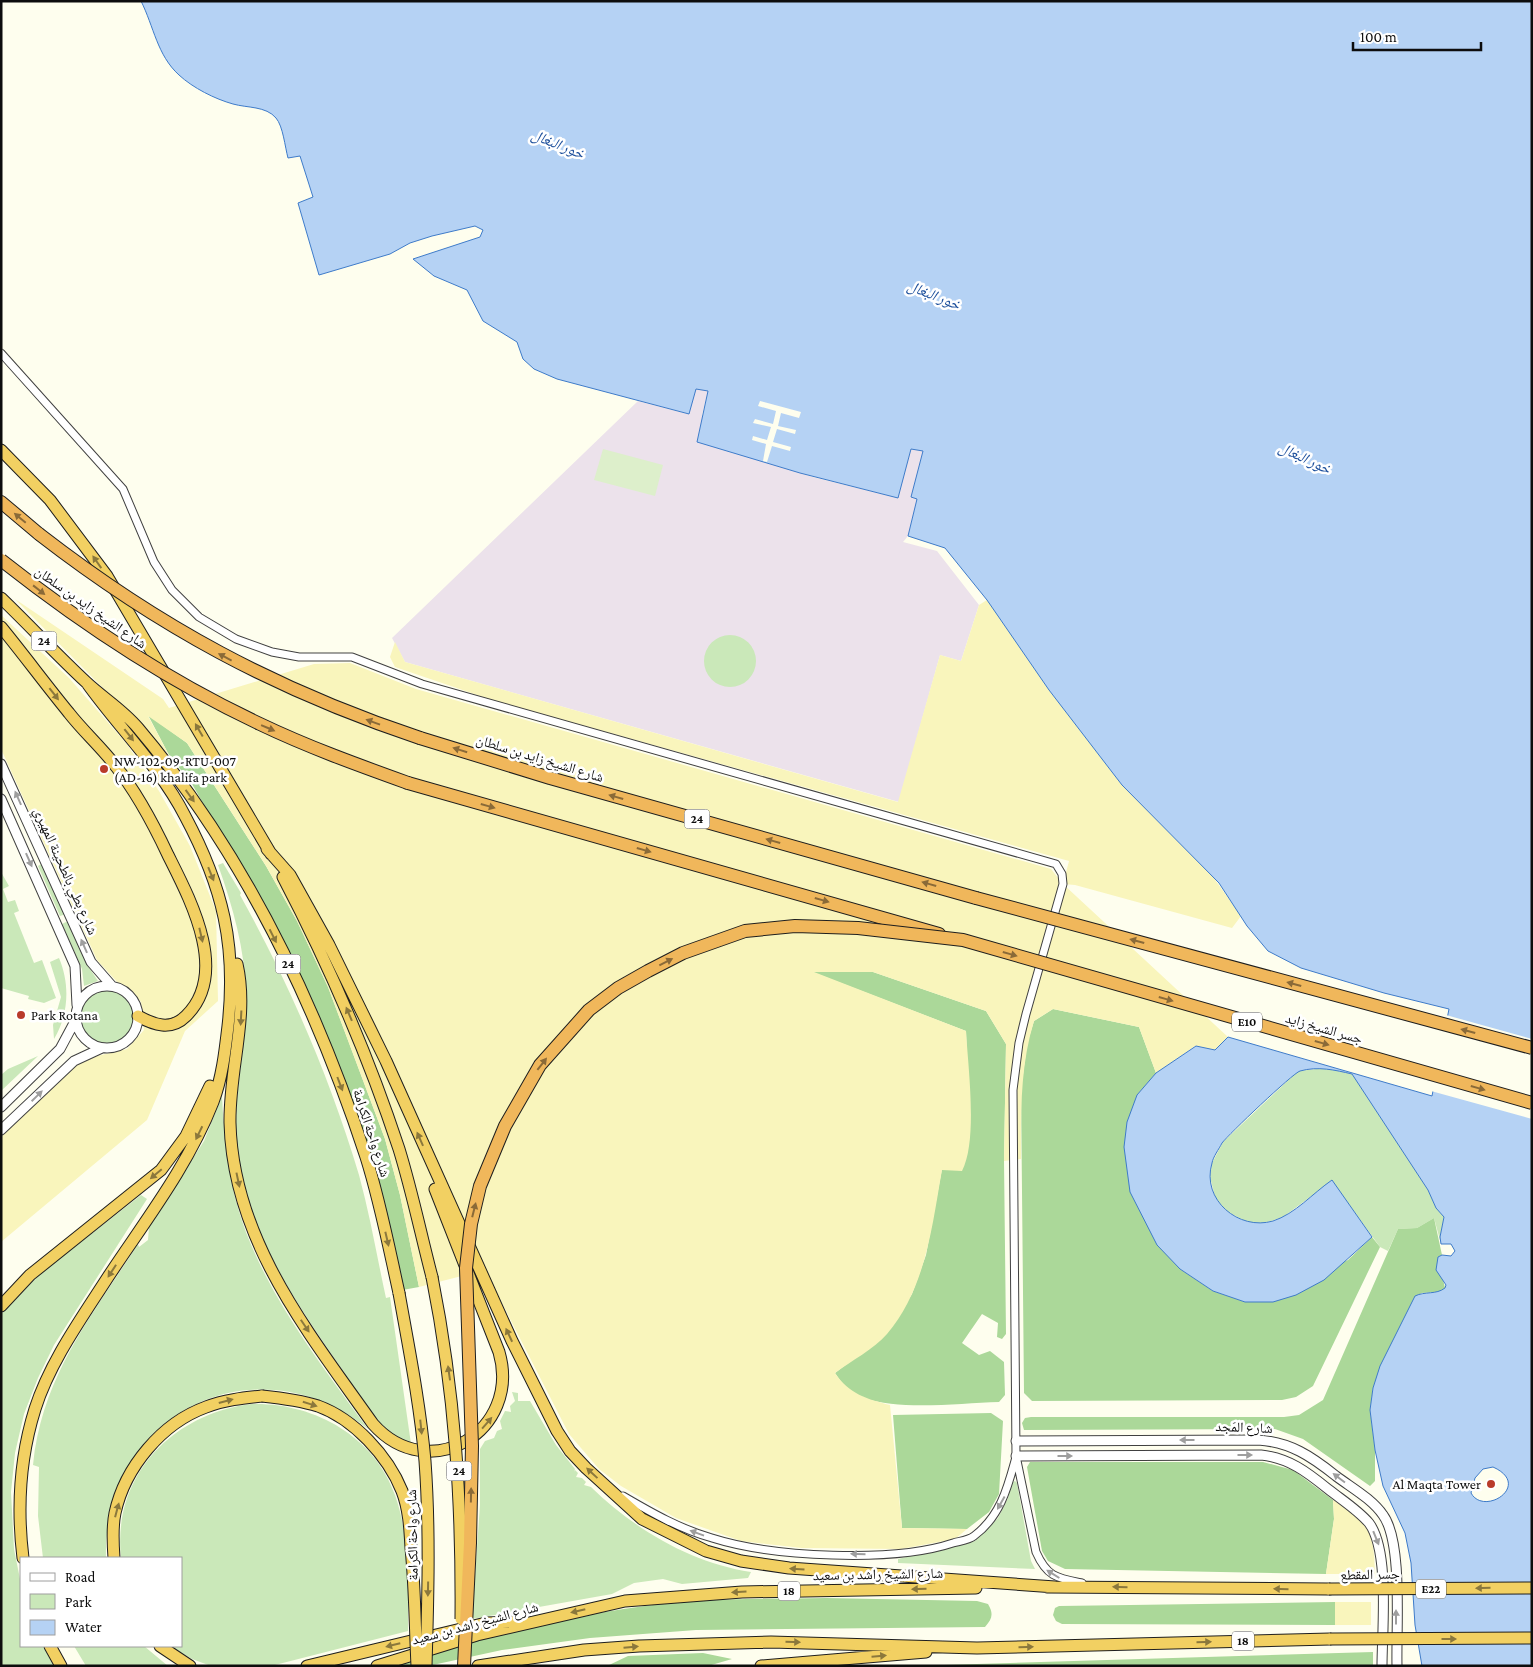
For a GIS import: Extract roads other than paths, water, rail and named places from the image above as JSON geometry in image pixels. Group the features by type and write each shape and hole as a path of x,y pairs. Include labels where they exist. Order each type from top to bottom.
{"highway":[{"name":"شارع الشيخ زايد بن سلطان","path":"1,450 50,500 107,576 268,848"},
{"name":"شارع الشيخ زايد بن سلطان","path":"1,502 39,534 116,592 157,618 241,665 328,705 420,738 550,778 976,898 1532,1048"},
{"name":"شارع الشيخ زايد بن سلطان","path":"1,560 55,603 121,648 172,678 260,724 333,756 408,783 963,940"},
{"name":"24","path":"1,598 87,683"},
{"path":"1,627 70,715 114,763 125,779 159,836 196,916 202,938 205,962 202,993 195,1007 184,1018 165,1026 152,1024 138,1016"},
{"path":"87,683 161,777 185,815 220,897 238,967 241,1005 231,1094 231,1140 238,1183 256,1237 270,1270 291,1305 373,1424 385,1436 398,1444 428,1452 454,1447 469,1439 483,1428 493,1416 500,1401 504,1376 496,1342 436,1194 431,1163"},
{"name":"شارع واحة الكرامة","path":"87,683 136,726 196,804 234,864 299,985 345,1098 366,1159 400,1293 418,1398 425,1462 429,1537 426,1666"},
{"path":"268,848 290,875 329,945 386,1061 512,1341 554,1424 570,1451 606,1487 642,1519 667,1533 706,1551 741,1561 789,1568 1055,1587"},
{"name":"شارع واحة الكرامة","path":"268,848 331,972 378,1090 399,1150 432,1277 448,1366 458,1455 461,1545 460,1666"},
{"path":"464,1666 472,1446 466,1317 466,1268 471,1224 480,1186 505,1126 540,1065 589,1010 618,988 683,953 746,931 795,926 858,928 963,940"},
{"path":"23,1557 22,1476 28,1435 42,1391 78,1323 176,1174 196,1139 218,1086 227,1039 232,990 229,936"},
{"name":"جسر الشيخ زايد","path":"963,940 1532,1103"},
{"path":"1,1306 30,1275 162,1170 186,1136 206,1098 227,1039"},
{"path":"1,1294 37,1261 67,1245"},
{"path":"114,1557 115,1512 128,1478 147,1448 177,1422 205,1407 233,1399 262,1396 296,1400 320,1407 348,1424 374,1448 389,1468 402,1492 409,1521 414,1576 417,1666"},
{"name":"شارع الشيخ راشد بن سعيد","path":"377,1666 477,1635 625,1600 742,1592 1055,1587 1329,1590"},
{"name":"جسر المقطع","path":"1329,1590 1532,1588"},
{"path":"307,1666 486,1622 526,1623"},
{"name":"18","path":"478,1666 584,1650 640,1646 771,1642 978,1648 1330,1639 1532,1638"},
{"path":"51,1647 61,1666"},
{"path":"162,1647 190,1666"},
{"path":"761,1666 978,1648"}],"street":[{"path":"1,353 123,489 154,562 172,590 198,617 236,639 272,652 299,656 352,657 422,684 1056,864 1062,874 1063,884 1026,1014 1019,1043 1013,1090 1016,1456 1036,1552 1041,1563 1053,1576 1099,1587"},
{"name":"شارع بطي بالطحينة المهيري","path":"1,764 91,962 112,986"},
{"path":"1,799 75,966 78,1005 75,1021 60,1049 1,1107"},
{"path":"1,1130 74,1061 102,1048 120,1046 128,1040 137,1025 136,1005 130,996 112,986 101,986 91,990 83,996 78,1005"},
{"path":"75,1021 77,1028 87,1042 102,1048"},
{"name":"شارع المَجد","path":"1016,1441 1258,1440 1277,1442 1303,1452 1372,1502 1389,1523 1396,1550 1396,1666"},
{"name":"شارع المَجد","path":"1016,1456 1261,1455 1280,1458 1298,1466 1363,1517 1375,1532 1382,1561 1382,1666"},
{"path":"606,1487 670,1523 712,1538 752,1548 788,1552 897,1554 943,1547 972,1537 994,1516 1005,1497 1016,1456"}],"water":[{"name":"خور البغال","path":"141,1 1532,1 1532,1666 1422,1666 1415,1625 1411,1563 1405,1533 1383,1486 1375,1450 1370,1410 1373,1388 1380,1366 1415,1296 1438,1292 1445,1288 1446,1285 1436,1270 1438,1257 1442,1255 1451,1256 1455,1251 1451,1244 1441,1244 1440,1237 1444,1217 1436,1208 1428,1190 1352,1074 1320,1069 1300,1071 1295,1074 1247,1117 1222,1143 1212,1163 1210,1177 1212,1189 1226,1210 1236,1217 1260,1223 1281,1218 1332,1180 1372,1237 1324,1280 1296,1295 1273,1302 1245,1302 1213,1291 1180,1269 1157,1245 1130,1192 1124,1147 1127,1122 1137,1095 1156,1073 1196,1046 1215,1050 1228,1037 1432,1096 1449,1009 1384,993 1301,968 1268,951 1247,926 1219,883 1122,785 1049,690 987,600 945,548 908,536 917,499 911,497 923,451 911,449 898,498 800,473 697,442 708,391 696,389 689,414 557,379 534,369 523,359 517,342 483,321 467,290 434,276 413,259 480,237 483,230 475,226 432,236 410,243 390,254 319,275 298,203 313,197 300,156 288,158 282,131 276,118 267,111 219,99 197,89 185,80 166,59","holes":["1493,1467 1504,1474 1508,1482 1507,1489 1502,1496 1486,1502 1477,1500 1471,1493 1475,1478 1483,1469"]}],"place":[{"name":"NW-102-09-RTU-007 (AD-16) khalifa park","path":"104,769"},
{"name":"Park Rotana","path":"21,1015"},
{"name":"Al Maqta Tower","path":"1491,1484"}]}
